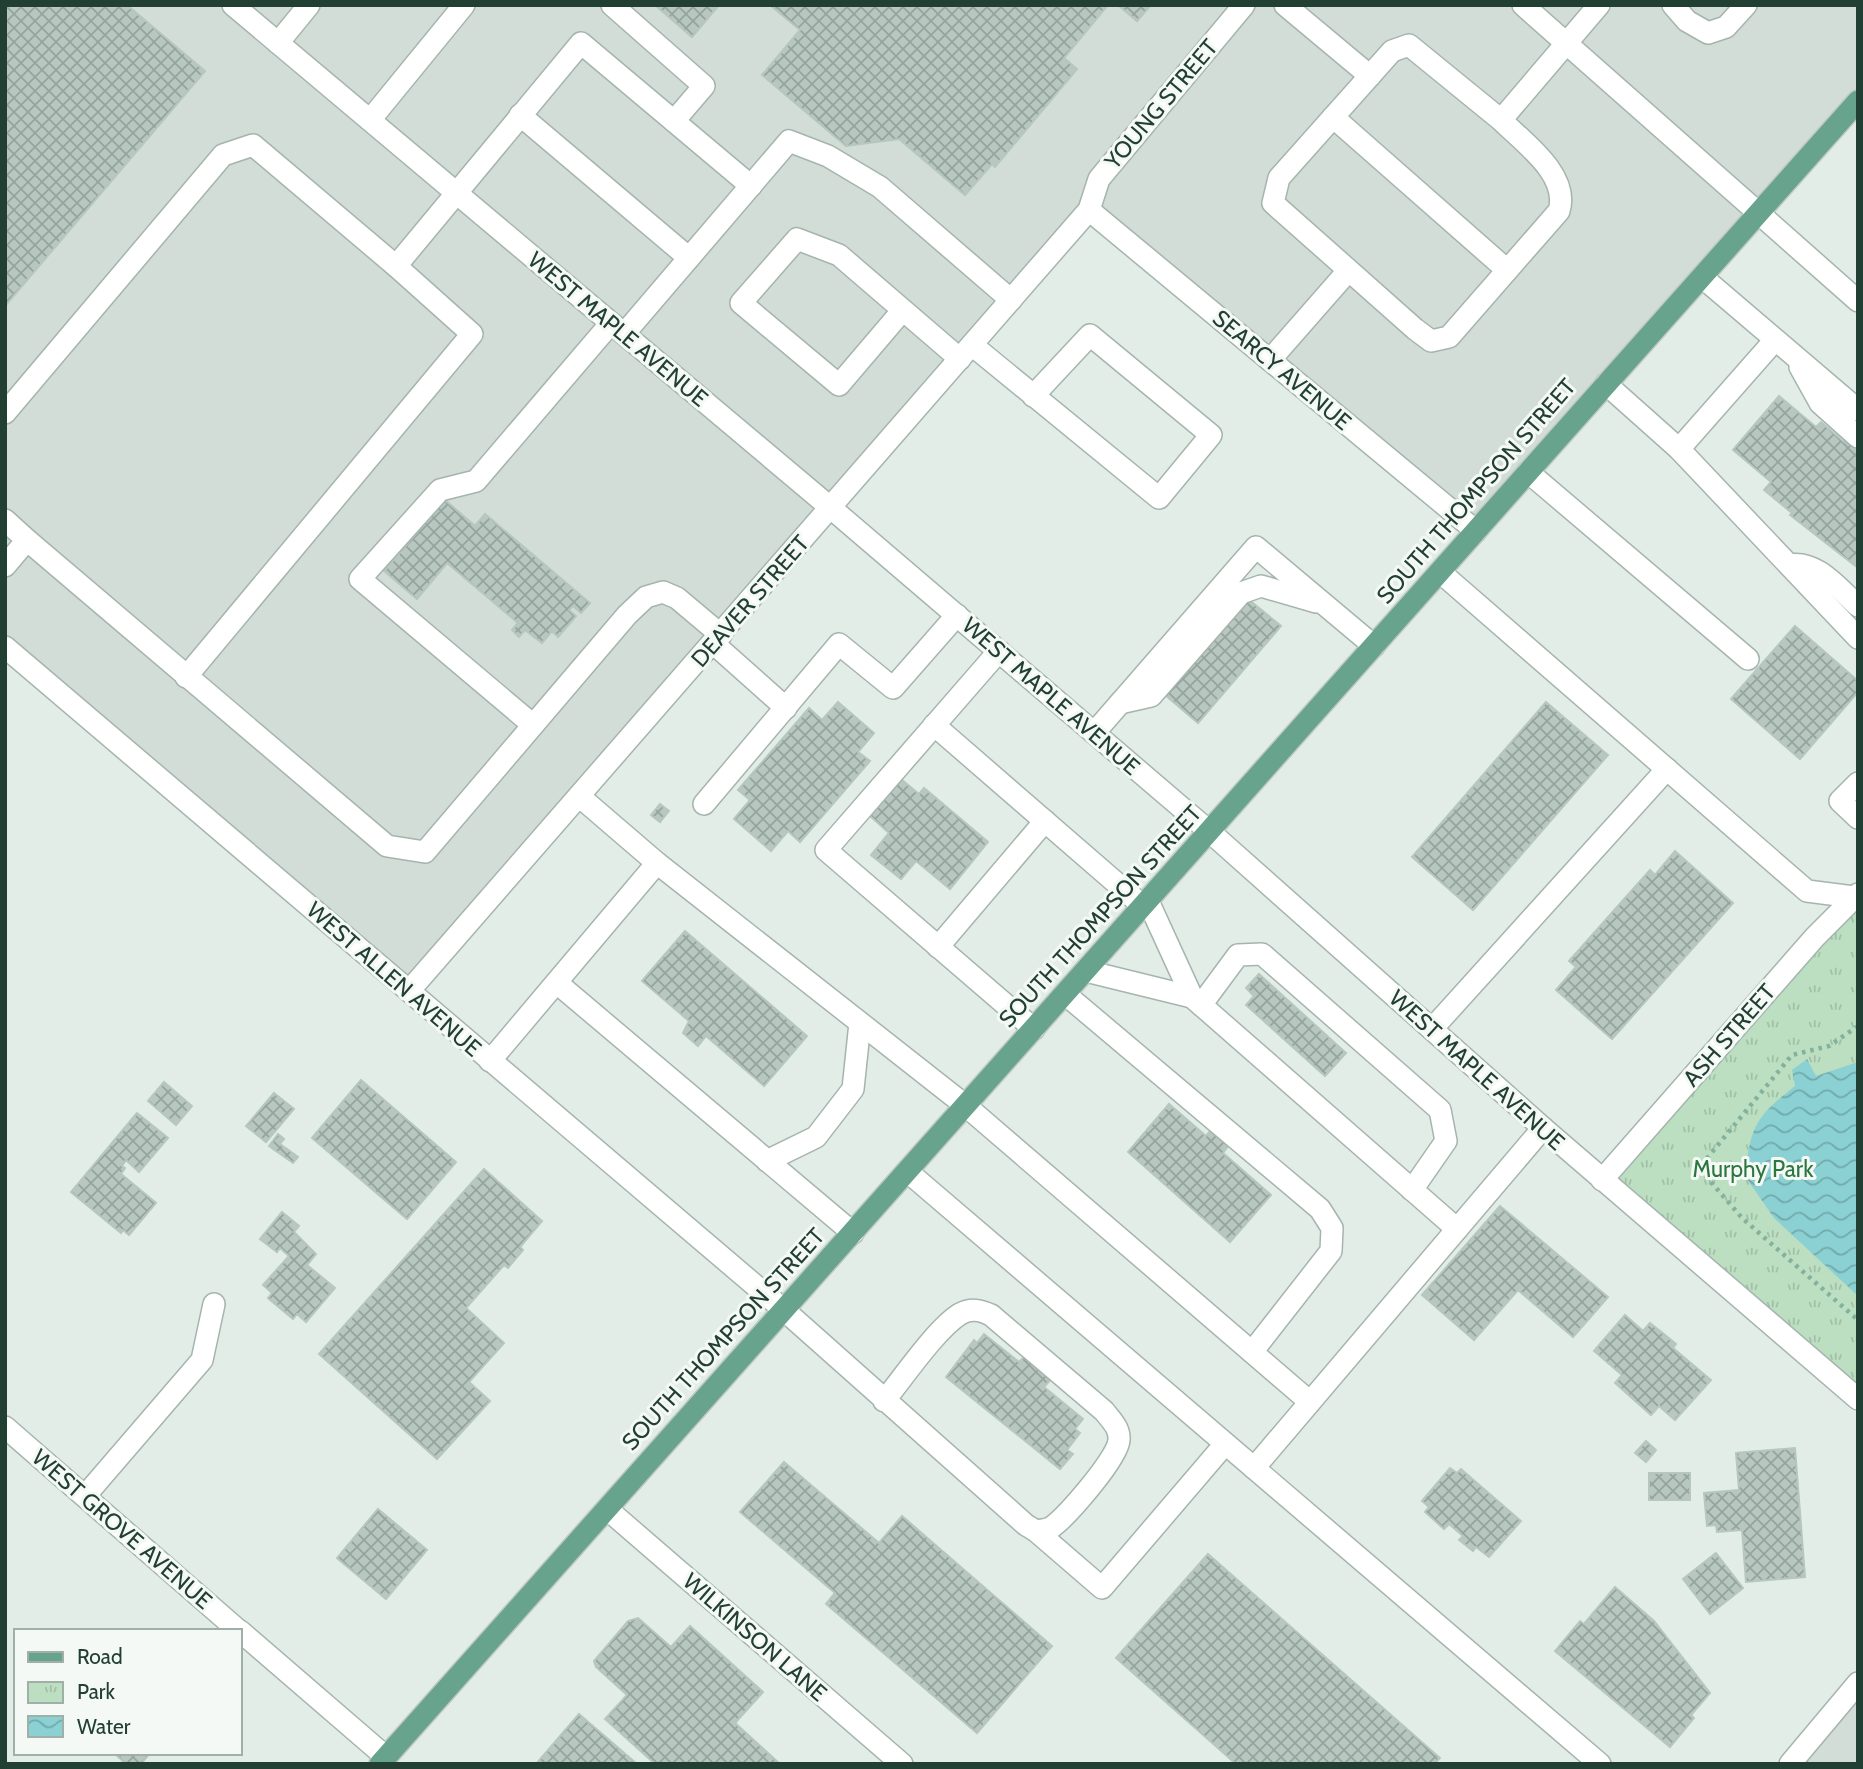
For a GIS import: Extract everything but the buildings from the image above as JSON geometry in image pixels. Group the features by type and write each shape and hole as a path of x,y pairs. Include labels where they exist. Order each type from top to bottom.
{"main road":[{"name":"SOUTH THOMPSON STREET","path":"383,1760 1858,101"}],"street":[{"name":"WEST MAPLE AVENUE","path":"233,5 831,508 1210,832 1602,1180 1858,1399"},
{"path":"278,43 309,5"},
{"path":"370,120 464,5"},
{"path":"612,5 704,86 674,121"},
{"name":"YOUNG STREET","path":"1089,210 1099,178 1244,5"},
{"path":"1285,5 1370,76"},
{"path":"1523,5 1858,301"},
{"path":"1501,120 1599,5"},
{"path":"1673,5 1688,21 1708,33 1726,27 1746,5"},
{"path":"396,266 581,43 751,186"},
{"path":"1409,45 1501,120 1555,176 1563,197 1559,211 1449,337 1431,341 1273,203 1279,178 1370,76 1392,51 1409,45"},
{"path":"520,115 689,258"},
{"path":"1333,117 1507,270"},
{"path":"533,725 360,579 440,490 476,481 618,329 689,258 789,141 828,156 880,187 1011,300"},
{"path":"5,413 223,155 253,145 472,334 186,677"},
{"name":"DEAVER STREET","path":"409,991 1089,210"},
{"name":"SEARCY AVENUE","path":"1089,210 1476,530"},
{"path":"902,311 839,385 741,303 797,239 839,255 902,311 1033,396 1159,498 1211,435 1090,335 1033,396"},
{"path":"1270,360 1348,271"},
{"path":"1702,276 1858,410"},
{"path":"1679,449 1775,340"},
{"path":"1793,355 1820,403 1858,437"},
{"path":"1606,384 1679,449 1858,639"},
{"path":"1528,472 1748,659"},
{"path":"5,520 387,846 425,852 646,597 663,592 677,598 786,708"},
{"path":"5,566 27,540"},
{"path":"1094,733 1256,547 1374,646"},
{"path":"1789,565 1803,563 1813,567 1858,606"},
{"path":"1440,572 1807,891 1856,895"},
{"path":"1120,703 1151,696 1241,593 1261,586 1324,605"},
{"path":"704,804 839,644 893,688 957,615"},
{"name":"WEST ALLEN AVENUE","path":"5,647 784,1310 884,1401 1102,1588 1225,1444"},
{"path":"999,651 826,850 1034,1029"},
{"path":"934,725 1146,904 1196,1001 1457,1229"},
{"path":"1432,1030 1667,769"},
{"path":"1858,783 1840,801 1858,818"},
{"path":"579,796 657,863 966,1106 1310,1402"},
{"path":"938,947 1045,821"},
{"path":"490,1061 657,863"},
{"name":"ASH STREET","path":"1602,1180 1856,895"},
{"path":"1196,1001 1238,955 1262,954 1283,972 1440,1110 1446,1141 1412,1189"},
{"path":"1086,971 1196,1001"},
{"path":"557,983 853,1233"},
{"path":"1065,994 1311,1201 1332,1228 1331,1251 1252,1352"},
{"path":"767,1161 816,1137 853,1089 860,1023"},
{"path":"1254,1468 1543,1128"},
{"path":"908,1172 1600,1764"},
{"path":"85,1496 202,1360 214,1304"},
{"path":"884,1401 948,1324 961,1313 977,1309 991,1315 1094,1402 1117,1426 1119,1439 1115,1453 1063,1518 1049,1529 1036,1531"},
{"name":"WEST GROVE AVENUE","path":"5,1427 237,1629"},
{"name":"WILKINSON LANE","path":"607,1509 902,1764"},
{"name":"WEST GROVE AVENUE","path":"242,1634 383,1760"},
{"path":"1790,1764 1858,1683"}],"path":[{"path":"1858,1026 1829,1046 1792,1055 1699,1168 1742,1218 1858,1320"}],"shaded area":[{"path":"5,5 1858,5 1858,101 1476,531 1090,210 409,991 5,647"},
{"path":"1858,1683 1858,1764 1790,1764"}],"green space":[{"name":"Murphy Park","path":"1858,894 1858,1399 1602,1180"}],"water":[{"path":"1807,1059 1816,1076 1858,1062 1858,1296 1774,1218 1745,1176 1757,1124 1771,1106 1795,1086 1792,1070"}]}
